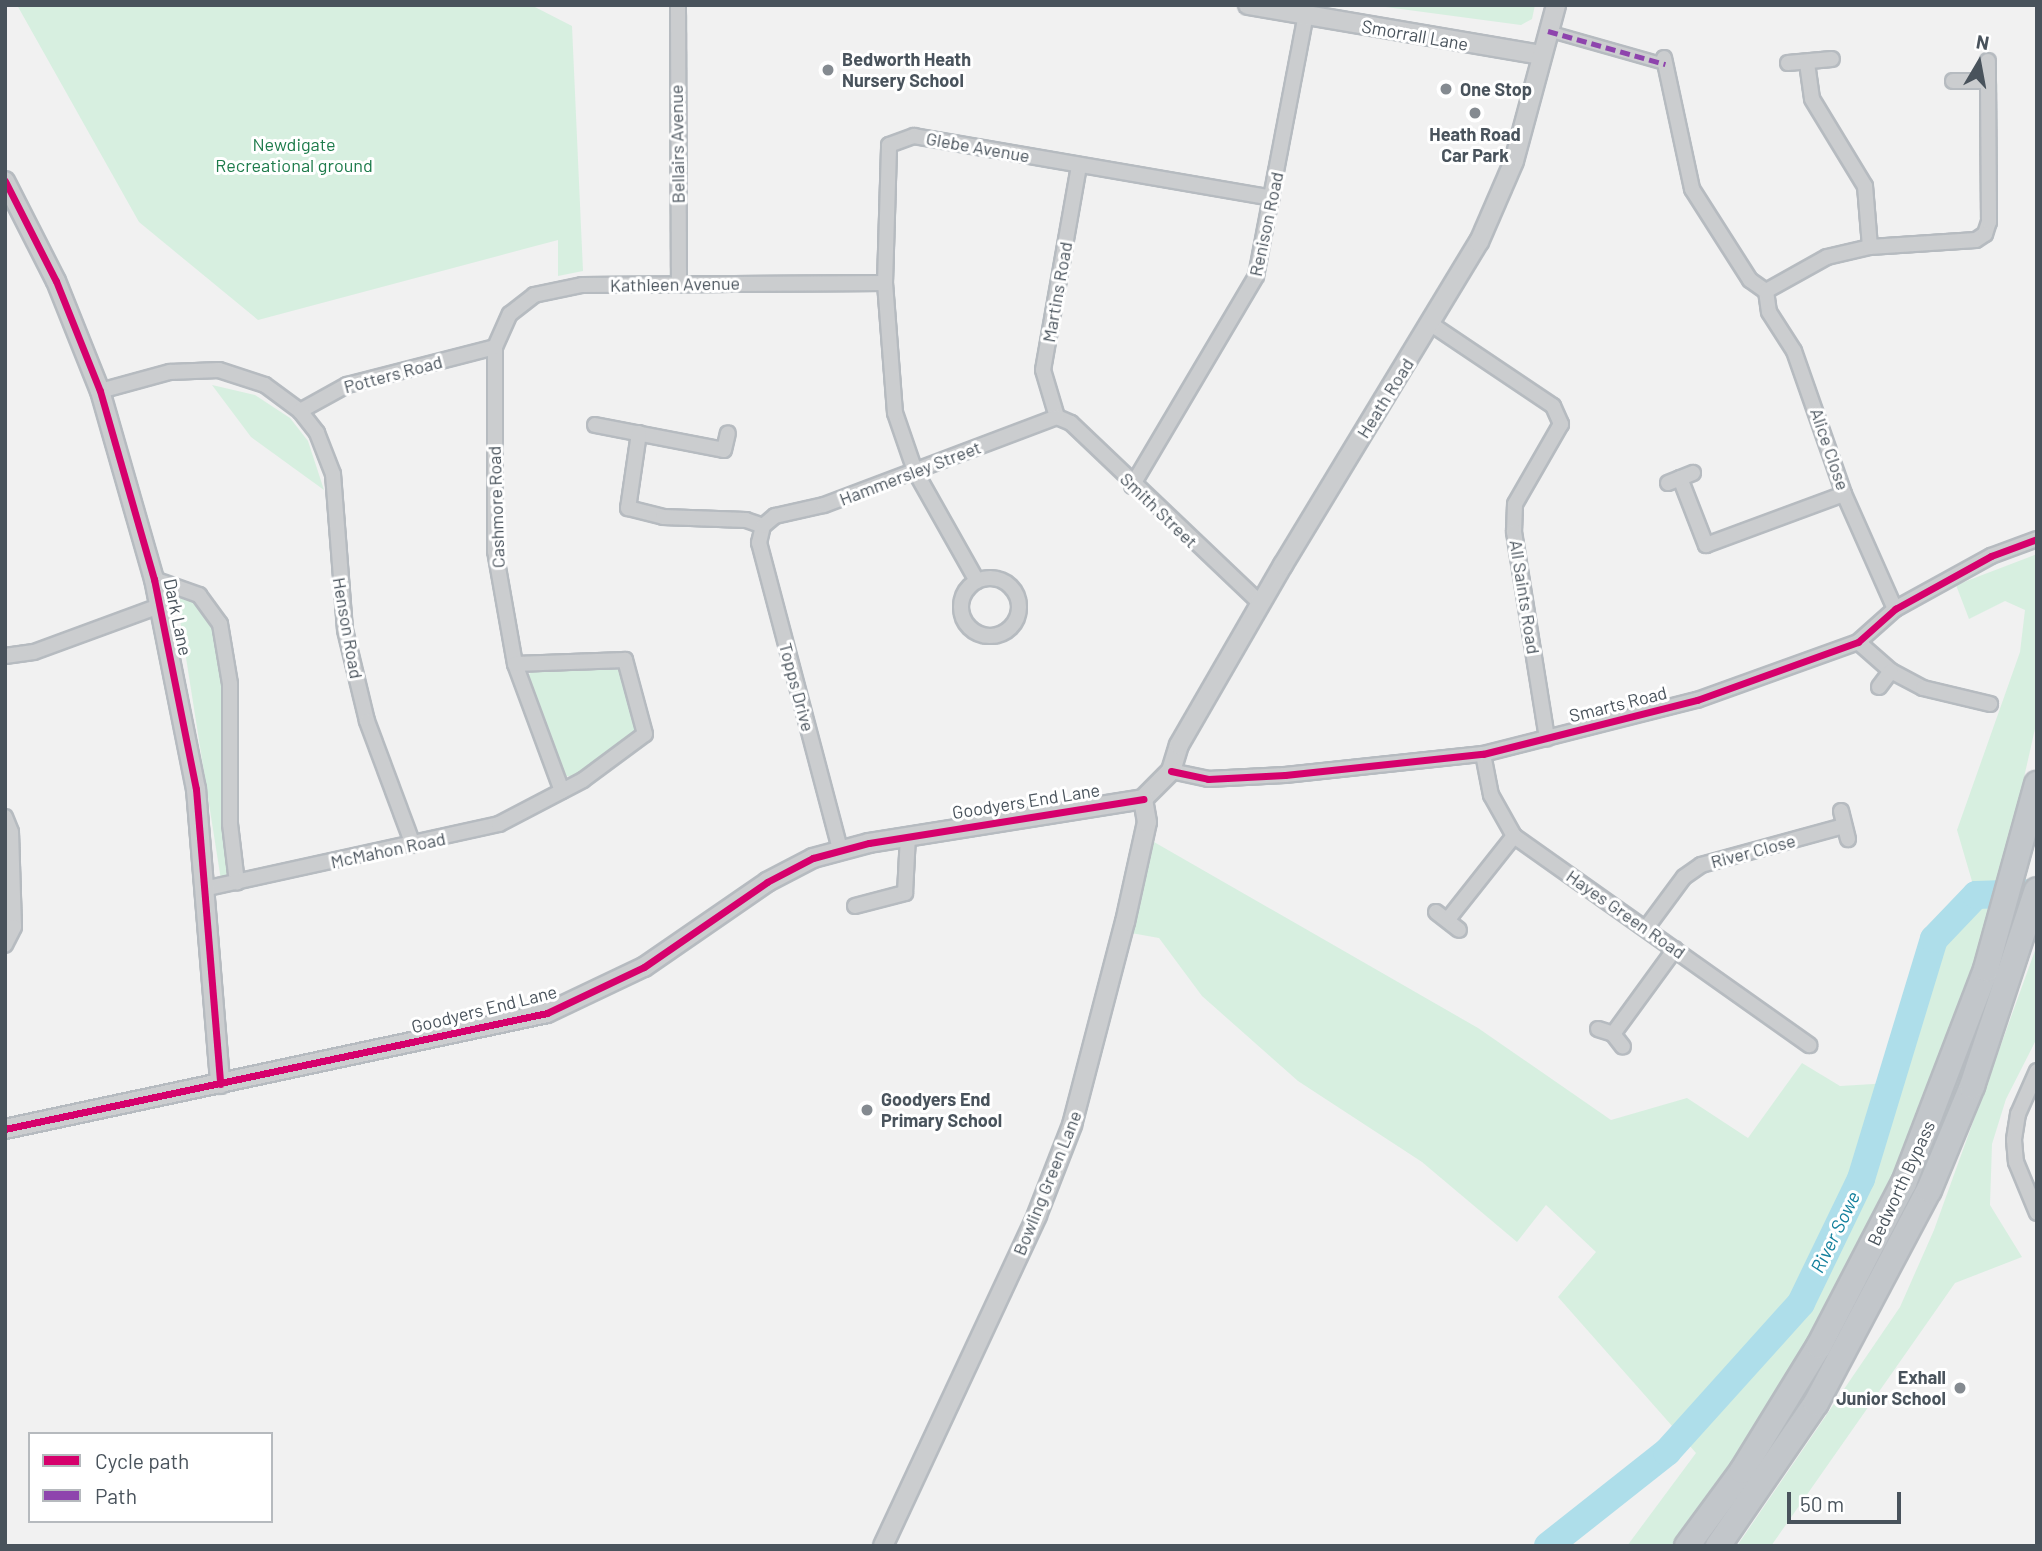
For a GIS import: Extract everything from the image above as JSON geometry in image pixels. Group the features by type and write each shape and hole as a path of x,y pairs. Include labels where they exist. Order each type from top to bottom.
{"highway":[{"name":"Bedworth Bypass","path":"1687,1546 1742,1471 1863,1264 1939,1100 1986,969 2026,835 2037,784"},
{"name":"Bedworth Bypass","path":"1718,1546 1816,1404 1873,1303 1929,1190 2011,976 2037,890"}],"street":[{"name":"Bellairs Avenue","path":"678,5 679,284"},
{"name":"Smorrall Lane","path":"1248,5 1542,55"},
{"name":"Heath Road","path":"1171,771 1180,745 1261,604 1431,324 1504,188 1556,5"},
{"name":"Renison Road","path":"1132,486 1250,292 1272,198 1306,15"},
{"name":"Alice Close","path":"1549,31 1664,61 1692,189 1750,280 1766,291 1769,313 1806,379 1844,494 1895,609"},
{"path":"1788,63 1832,60"},
{"path":"1766,291 1827,257 1870,247 1976,240 1988,229 1988,61"},
{"path":"1807,63 1812,99 1865,186 1870,247"},
{"path":"1953,81 1988,81"},
{"name":"Glebe Avenue","path":"976,581 915,471 889,384 885,283 886,151 898,138 1272,198"},
{"name":"Martins Road","path":"1057,417 1043,370 1079,166"},
{"name":"Dark Lane","path":"5,181 57,281 100,391 153,579 189,749 208,888 220,1084"},
{"name":"Kathleen Avenue","path":"495,347 510,314 534,295 582,285 885,283"},
{"name":"All Saints Road","path":"1431,324 1553,406 1561,424 1515,504 1514,532 1548,738"},
{"name":"Potters Road","path":"299,411 347,385 495,347"},
{"name":"Cashmore Road","path":"495,347 495,551 515,664 562,791"},
{"path":"100,391 170,372 219,370 265,385 299,411"},
{"name":"Henson Road","path":"299,411 317,433 333,474 345,630 367,721 413,845"},
{"name":"Hammersley Street","path":"763,526 775,516 824,505 1057,417"},
{"name":"Smith Street","path":"1057,417 1071,423 1132,486 1261,604"},
{"path":"595,425 724,450 727,433"},
{"path":"639,433 628,508 663,517 746,520 763,526"},
{"path":"1680,478 1706,545 1844,494"},
{"name":"Topps Drive","path":"763,526 760,543 840,849"},
{"name":"Smarts Road","path":"1171,771 1208,779 1272,776 1483,754 1697,701 1858,642 1895,609 1991,556 2037,539"},
{"name":"Dark Lane","path":"153,579 198,595 220,624 230,684 230,824 237,883"},
{"path":"999,579 1017,594 1019,613 1004,633 984,636 965,623 961,602 976,581 999,579"},
{"path":"5,656 34,652 159,606"},
{"path":"1858,642 1891,671 1923,688 1990,704"},
{"path":"515,664 616,657 631,668 645,734 562,791"},
{"path":"1879,687 1891,671"},
{"name":"Hayes Green Road","path":"1483,754 1490,795 1514,836 1647,927 1809,1045"},
{"path":"1143,799 1171,771"},
{"name":"McMahon Road","path":"208,888 499,824 562,791"},
{"name":"Goodyers End Lane","path":"5,1129 517,1021 568,1005 644,967 782,874 840,849 1143,799"},
{"name":"Bowling Green Lane","path":"883,1546 1037,1215 1072,1125 1125,922 1147,822 1143,799"},
{"name":"River Close","path":"1647,927 1684,877 1701,866 1846,833 1841,811"},
{"path":"5,817 11,832 14,927 5,944"},
{"path":"855,906 905,893 908,836"},
{"path":"1448,920 1514,836"},
{"path":"1613,1034 1675,949"},
{"path":"1598,1029 1613,1034 1623,1047"},
{"path":"2037,1071 2018,1114 2014,1140 2016,1162 2037,1213"}],"green space":[{"name":"Newdigate Recreational ground","path":"17,5 531,5 572,26 583,271 558,276 558,240 258,320 139,222"},
{"path":"1371,5 1535,5 1532,19 1521,25"},
{"path":"212,385 255,395 290,418 308,441 324,490 251,437"},
{"path":"2037,554 2037,720 2004,866 1958,1009 1891,1180 1840,1287 1716,1494 1673,1546 1627,1546 1696,1453 1558,1297 1596,1252 1546,1205 1517,1242 1422,1162 1298,1081 1202,996 1159,938 1131,933 1154,842 1478,1028 1611,1120 1687,1098 1748,1138 1802,1063 1840,1086 1890,1083 1934,939 1976,895 1957,830 2020,652 2025,610 2005,601 1969,619 1956,585"},
{"path":"176,594 197,601 215,626 223,665 230,879 221,880"},
{"path":"611,664 622,668 640,733 575,777 566,776 528,675 537,668"},
{"path":"2037,945 2037,1038 2006,1099 1992,1144 1990,1205 2022,1257 1955,1283 1771,1546 1737,1546 1900,1307 1934,1230"}],"waterway":[{"name":"River Sowe","path":"1548,1546 1667,1452 1801,1303 1861,1179 1934,939 1976,895 2037,893"}],"marked path":[{"path":"1548,31 1665,64"}],"cycle path":[{"path":"5,181 56,281 100,391 154,579 196,789 220,1084"},
{"path":"1171,771 1208,779 1285,775 1483,754 1697,700 1858,642 1895,609 1991,556 2037,539"},
{"path":"5,1129 547,1013 644,967 767,882 813,858 869,843 1143,799"}],"place":[{"name":"Bedworth Heath Nursery School","path":"828,70"},
{"name":"One Stop","path":"1446,89"},
{"name":"Heath Road Car Park","path":"1475,113"},
{"name":"Goodyers End Primary School","path":"867,1110"},
{"name":"Exhall Junior School","path":"1960,1388"}]}
